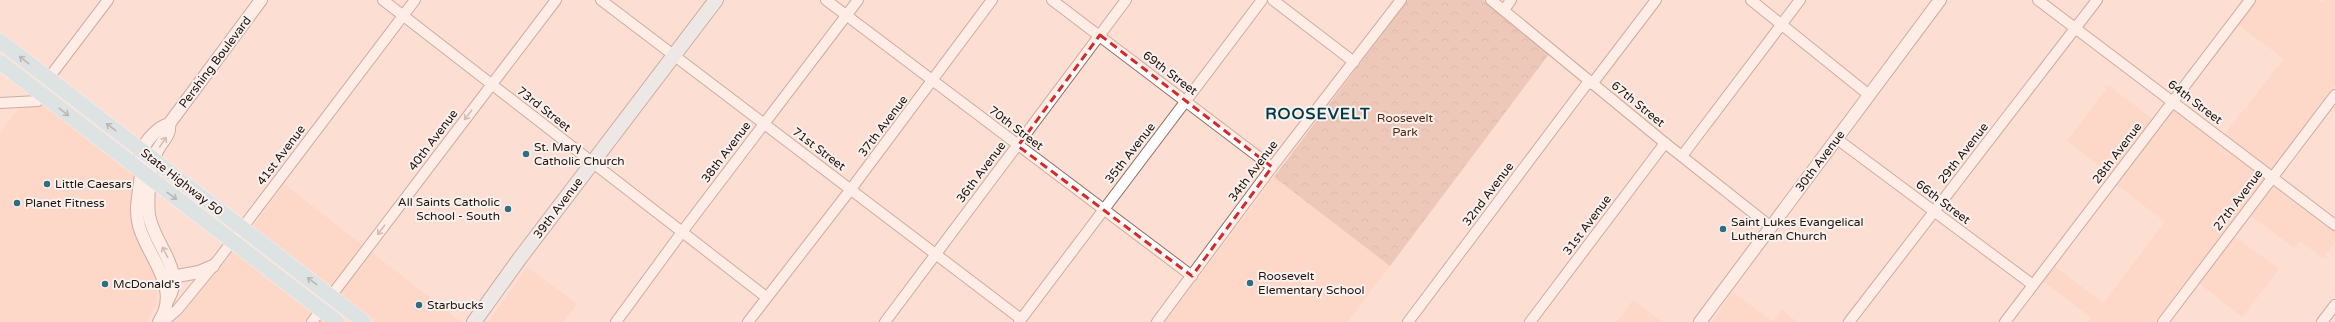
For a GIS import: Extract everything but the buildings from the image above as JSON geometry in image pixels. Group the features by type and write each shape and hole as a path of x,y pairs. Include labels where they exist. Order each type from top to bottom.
{"main road":[{"name":"39th Avenue","path":"474,322 592,162 716,0"},
{"name":"State Highway 50","path":"0,41 364,322"},
{"name":"State Highway 50","path":"0,62 337,322"}],"street":[{"path":"48,79 108,0"},
{"name":"Pershing Boulevard","path":"146,176 142,150 159,128 169,124 261,0"},
{"name":"73rd Street","path":"383,0 766,297"},
{"name":"41st Avenue","path":"163,322 177,310 213,266 415,0"},
{"name":"40th Avenue","path":"331,296 556,0"},
{"name":"71st Street","path":"601,0 936,254 1020,320"},
{"name":"70th Street","path":"826,0 1192,276"},
{"name":"38th Avenue","path":"616,322 682,232 858,0"},
{"name":"37th Avenue","path":"748,322 851,190 992,0"},
{"name":"69th Street","path":"1052,0 1272,167"},
{"name":"36th Avenue","path":"885,322 1126,0"},
{"name":"35th Avenue","path":"1020,320 1262,0"},
{"path":"1273,0 1354,62"},
{"name":"34th Avenue","path":"1157,322 1272,167 1401,0"},
{"name":"67th Street","path":"1491,0 1665,143 1771,227"},
{"path":"1504,10 1511,0"},
{"name":"32nd Avenue","path":"1408,322 1591,82 1656,0"},
{"path":"1751,0 1869,95"},
{"path":"1682,156 1800,0"},
{"name":"30th Avenue","path":"1700,322 1940,0"},
{"name":"64th Street","path":"2038,0 2075,30 2172,101 2335,225"},
{"name":"29th Avenue","path":"1849,322 2097,0"},
{"name":"28th Avenue","path":"2005,322 2250,0"},
{"name":"27th Avenue","path":"2163,322 2335,95"},
{"path":"0,103 8,101 38,101"},
{"name":"Pershing Boulevard","path":"159,322 167,301 168,277 138,222 137,202 157,150 170,132 169,124"},
{"name":"66th Street","path":"1837,139 2033,285"},
{"name":"31st Avenue","path":"1530,322 1665,143"},
{"path":"168,277 199,272 213,266"},
{"path":"2322,322 2335,305"},
{"path":"312,322 321,310"}],"highlighted area":[{"path":"1100,35 1272,167 1192,276 1018,146"}],"shaded area":[{"path":"2255,0 2317,0 2322,3 2324,0 2335,0 2335,85 2272,168 2268,168 2224,135 2284,59 2236,23"},
{"path":"2109,86 2161,125 2171,111 2175,111 2335,232 2335,242 2323,258 2300,241 2294,248 2242,209 2226,230 2279,269 2242,317 2190,276 2155,322 2088,322 2091,318 2042,280 2054,266 2103,303 2165,222 2116,184 2119,181 2067,141"},
{"path":"32,91 136,177 133,193 158,282 156,305 147,322 0,322 0,133"},
{"path":"1274,177 1390,266 1348,322 1165,322"},
{"path":"284,184 460,321 374,322 327,287 252,228"},
{"path":"234,251 332,322 175,322"},
{"path":"527,267 577,304 563,322 488,322"},
{"path":"1733,292 1773,322 1711,322"},
{"path":"1633,300 1662,322 1617,322"},
{"path":"1782,310 1797,322 1773,322"}],"green space":[{"name":"Roosevelt Park","path":"1408,0 1483,0 1549,54 1390,266 1274,177"}],"place":[{"name":"St. Mary Catholic Church","path":"526,154"},
{"name":"Little Caesars","path":"47,184"},
{"name":"Planet Fitness","path":"17,203"},
{"name":"All Saints Catholic School - South","path":"508,209"},
{"name":"Saint Lukes Evangelical Lutheran Church","path":"1723,229"},
{"name":"Roosevelt Elementary School","path":"1250,283"},
{"name":"McDonald's","path":"105,284"},
{"name":"Starbucks","path":"419,305"}],"district":[{"name":"ROOSEVELT","path":"1318,114"}]}
